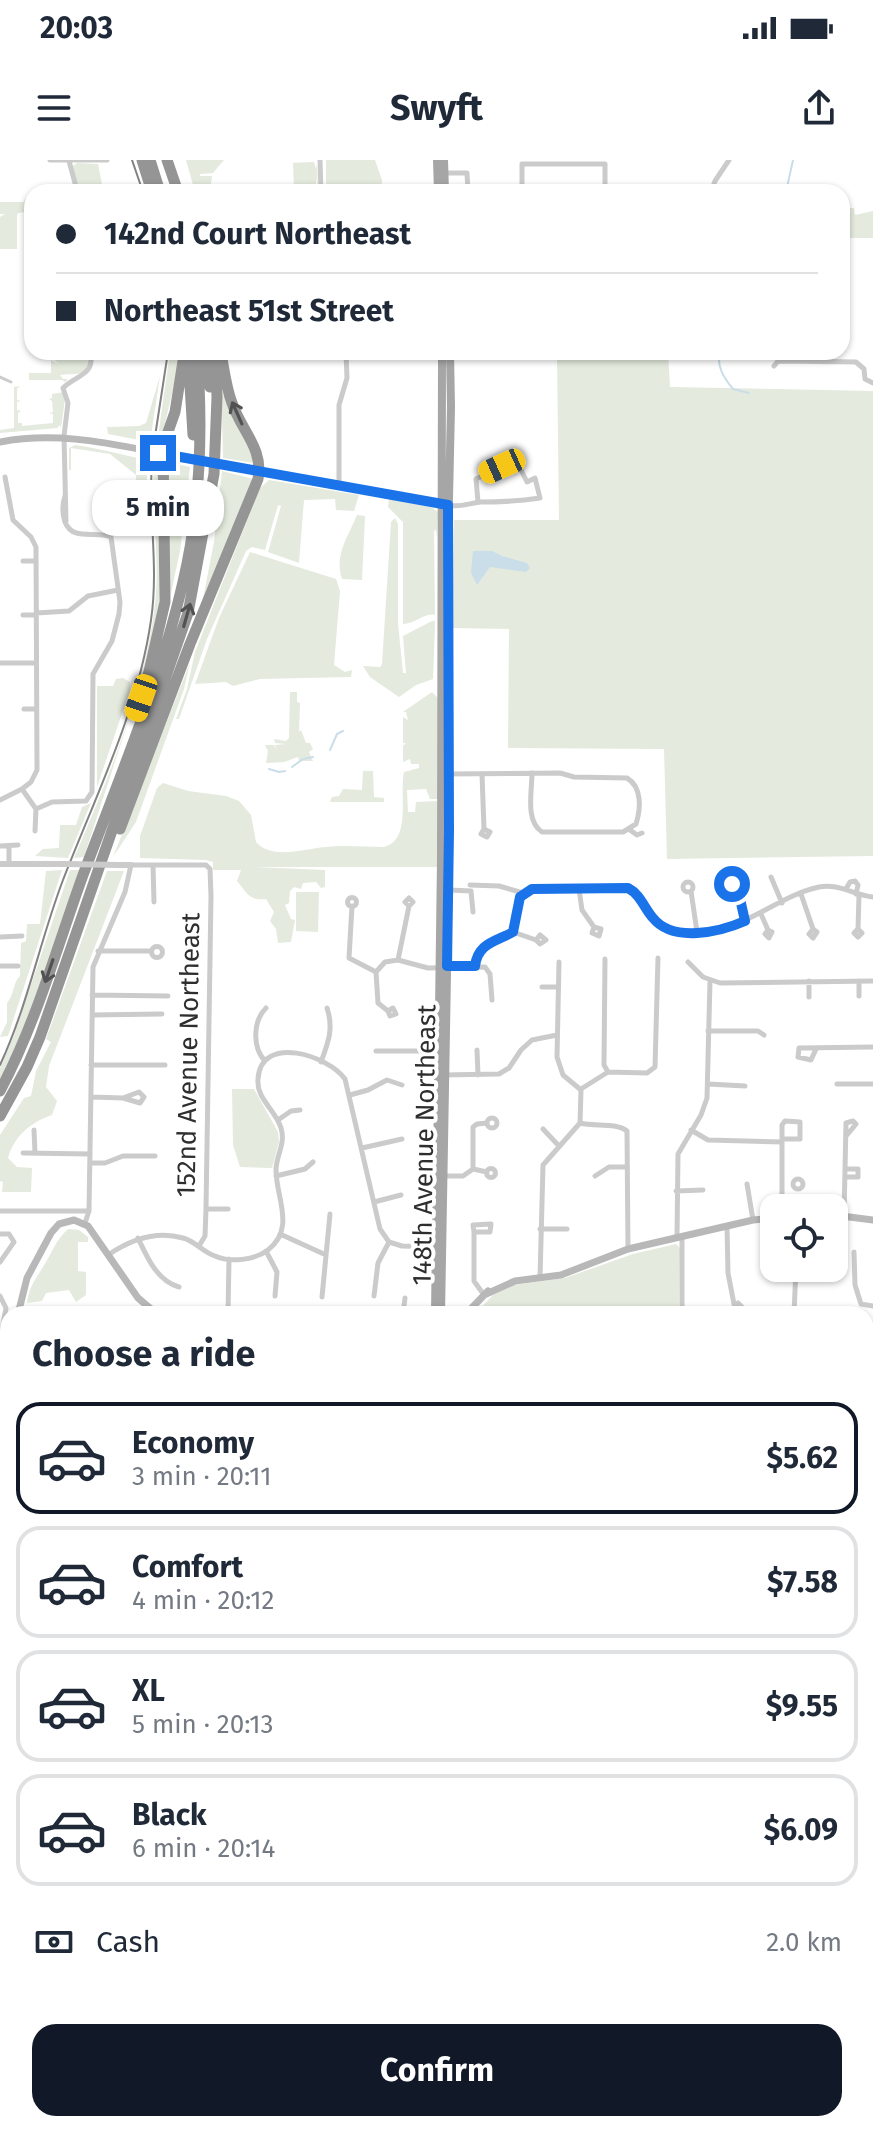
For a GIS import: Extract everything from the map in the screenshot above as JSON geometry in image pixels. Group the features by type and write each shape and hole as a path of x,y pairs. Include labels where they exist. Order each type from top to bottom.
{"highway":[{"path":"142,160 150,184"},
{"path":"150,160 158,184"},
{"path":"164,160 169,184"},
{"path":"164,160 174,184"},
{"path":"148,676 165,602 163,454 178,398 184,360"},
{"path":"90,856 169,611 188,513 193,430 186,360"},
{"path":"0,1091 26,1035 161,660 184,579 198,483 197,360"},
{"path":"205,523 211,430 207,360"},
{"path":"0,1116 40,1037 188,613 214,474 215,360"},
{"path":"99,874 126,816 259,472 258,452 238,417 229,393 223,360"}],"main road":[{"path":"437,160 438,184"},
{"path":"444,160 445,184"},
{"name":"148th Avenue Northeast","path":"440,1306 445,774 442,360"},
{"name":"148th Avenue Northeast","path":"445,504 451,407 450,360"},
{"path":"0,442 64,436 445,504"},
{"name":"148th Avenue Northeast","path":"442,1075 438,1051 449,890 445,774"},
{"path":"848,1217 873,1220"},
{"path":"474,1306 502,1282 540,1277 628,1249 760,1219"},
{"path":"20,1306 27,1278 54,1229 70,1220 85,1223 138,1298 148,1306"}],"street":[{"path":"50,160 107,160"},
{"path":"69,160 75,184"},
{"path":"320,160 321,184"},
{"path":"714,184 729,160"},
{"path":"522,184 522,164 605,164 605,184"},
{"path":"444,173 467,173 468,184"},
{"path":"36,809 52,802 86,801 92,792 92,682 119,614 111,537 107,534 79,534 68,528 65,522 64,436 68,403 63,388 89,371 92,360"},
{"path":"339,485 339,405 347,378 346,360"},
{"path":"774,366 778,361 856,362 861,363 865,379 873,383"},
{"path":"0,377 11,382"},
{"path":"445,504 459,507 478,502 540,498 535,478 527,482 516,460 476,479 478,502"},
{"path":"0,800 31,782 37,770 34,541 13,520 5,475"},
{"path":"23,561 36,561"},
{"path":"23,615 69,611 88,596 118,590"},
{"path":"0,663 35,663"},
{"path":"24,709 36,709"},
{"path":"532,773 532,818 538,829 549,833 634,826 642,828 642,833"},
{"path":"445,774 560,773 574,777 627,778 638,790 634,826"},
{"path":"482,774 484,829"},
{"path":"22,789 36,809 35,831"},
{"path":"0,846 18,845"},
{"path":"9,846 9,864"},
{"path":"0,864 153,865 154,902"},
{"path":"85,1223 89,1211 93,967 125,892 131,865"},
{"name":"152nd Avenue Northeast","path":"153,865 206,865 210,869 206,1209 205,1236 199,1246"},
{"path":"771,877 782,903"},
{"path":"846,889 850,882 855,881 858,885 858,929"},
{"path":"470,885 499,886 523,893 532,889 628,888 638,895 659,924 679,931 697,932 721,929 745,921 824,886 873,897"},
{"path":"579,889 582,910 594,927"},
{"path":"449,890 471,891 473,912"},
{"path":"738,890 745,921"},
{"path":"691,891 697,932"},
{"path":"513,932 523,893"},
{"path":"801,894 813,929"},
{"path":"352,906 348,955 352,961 376,972"},
{"path":"398,960 409,906"},
{"path":"761,914 768,930"},
{"path":"475,966 477,953 483,946 513,932 536,940"},
{"path":"0,937 22,936"},
{"path":"98,951 151,951"},
{"path":"581,1090 608,1072 653,1073 658,958"},
{"path":"605,959 604,1065 608,1072"},
{"path":"388,1011 378,1003 376,972 385,962 398,960 416,966 485,967 490,974 492,1000"},
{"path":"559,962 557,1057 563,1075 581,1090"},
{"path":"688,962 710,981 720,983 873,981"},
{"path":"0,966 18,966"},
{"path":"682,1306 676,1191 678,1154 704,1108 708,1084 710,981"},
{"path":"809,981 809,997"},
{"path":"859,981 859,996"},
{"path":"542,987 558,987"},
{"path":"92,995 168,996"},
{"path":"265,1061 258,1048 256,1034 259,1015 266,1008"},
{"path":"321,1062 330,1038 331,1018 327,1008"},
{"path":"92,1015 162,1014"},
{"path":"708,1031 758,1031 764,1035"},
{"path":"442,1075 493,1075 504,1071 532,1040 557,1035"},
{"path":"816,1049 873,1047"},
{"path":"477,1050 478,1075"},
{"path":"108,1255 138,1238 182,1237 215,1257 229,1259 246,1259 266,1251 280,1234 284,1215 276,1176 283,1140 278,1120 258,1089 258,1075 265,1061 276,1053 286,1051 321,1062 341,1074 350,1095 380,1229 389,1242 402,1246 439,1247"},
{"path":"376,1051 438,1051"},
{"path":"91,1065 165,1065"},
{"path":"350,1095 387,1080 402,1085"},
{"path":"708,1084 745,1086"},
{"path":"837,1084 873,1084"},
{"path":"540,1277 543,1165 580,1123 581,1090"},
{"path":"91,1097 123,1098"},
{"path":"278,1120 291,1111 300,1110"},
{"path":"691,1130 708,1140 782,1140 800,1139 800,1122 783,1122 782,1140 782,1194"},
{"path":"473,1169 474,1125 487,1123"},
{"path":"580,1123 625,1128 628,1134 628,1249"},
{"path":"543,1129 560,1146"},
{"path":"34,1130 35,1153"},
{"path":"845,1194 847,1135"},
{"path":"362,1148 402,1139"},
{"path":"23,1153 90,1154"},
{"path":"90,1163 105,1163 130,1156 155,1156"},
{"path":"276,1176 305,1169 313,1162"},
{"path":"595,1176 609,1167 627,1167"},
{"path":"440,1176 463,1176 473,1169 487,1172"},
{"path":"846,1169 858,1169 858,1177 846,1177"},
{"path":"747,1184 753,1220"},
{"path":"782,1185 793,1184"},
{"path":"676,1191 703,1190"},
{"path":"374,1202 401,1195"},
{"path":"206,1209 228,1209"},
{"path":"0,1211 89,1211"},
{"path":"322,1297 330,1214"},
{"path":"727,1226 728,1273 734,1304 743,1306"},
{"path":"540,1229 567,1229"},
{"path":"474,1232 473,1275 484,1295"},
{"path":"0,1234 9,1234 14,1242 0,1262"},
{"path":"280,1234 326,1255"},
{"path":"138,1238 164,1280 179,1287"},
{"path":"374,1296 378,1263 389,1242"},
{"path":"266,1251 277,1272 275,1296"},
{"path":"854,1252 856,1295 861,1304 873,1306"},
{"path":"228,1306 229,1259"},
{"path":"794,1306 795,1282"},
{"path":"404,1306 405,1298"}],"shaded area":[{"path":"186,160 224,160 213,173 200,174 212,176 211,184 193,184"},
{"path":"326,160 375,160 382,180 382,184 326,184"},
{"path":"314,162 316,169 317,164 318,184 316,177 316,184 294,184 293,163 288,163"},
{"path":"77,163 98,164 102,184 75,184 73,166"},
{"path":"0,202 24,202 24,212 17,216 17,249 0,249 0,217 5,214 0,214"},
{"path":"850,208 854,208 855,215 873,211 873,238 850,238"},
{"path":"51,360 59,364 54,360 89,360 85,371 60,375 68,379 65,382 29,380 29,373 51,373"},
{"path":"169,360 179,360 161,441 157,444"},
{"path":"557,360 668,360 670,387 873,391 873,856 667,859 664,749 508,748 509,629 452,628 454,520 559,520"},
{"path":"221,370 255,456 254,463 223,458"},
{"path":"160,376 150,442 108,434 107,427 146,423"},
{"path":"20,386 17,400 21,401 17,402 17,410 21,411 18,413 18,423 22,426 53,423 53,414 49,413 53,412 52,401 49,399 52,394 64,392 61,428 60,425 57,428 0,433 0,430 14,428 14,387"},
{"path":"75,445 147,460 147,518 136,505 136,475 110,454 71,448 69,470 69,448"},
{"path":"167,462 190,467 180,551 168,607"},
{"path":"154,463 160,468 157,490 160,501 159,608 151,651 126,727 152,626 157,561"},
{"path":"222,471 253,479 201,609 214,542"},
{"path":"269,480 359,495 354,511 336,510 335,499 304,500 299,563 268,552 281,506 278,505 265,550 252,547 246,551 207,639 179,719 176,719 195,652 260,488"},
{"path":"389,499 431,507 438,512 437,537 434,531 435,615 403,624 403,522 388,507"},
{"path":"357,515 365,516 362,580 342,579 341,554"},
{"path":"395,518 398,524 398,624 403,673 406,673 403,636 435,621 433,679 416,685 399,697 370,677 363,666 380,667 382,664 391,522"},
{"path":"250,552 336,579 340,591 334,665 345,672 352,670 351,677 260,679 233,686 226,682 195,684 219,618"},
{"path":"190,663 184,689 136,822 113,857"},
{"path":"123,678 130,682 130,690 97,787 97,686 113,686 116,679"},
{"path":"290,692 297,692 297,702 300,703 299,732 301,730 306,743 310,743 313,749 309,752 313,761 299,761 298,757 266,763 268,751 265,745 274,745 277,751 275,745 286,744 275,743 274,739 286,741 289,738"},
{"path":"432,692 438,698 439,799 430,799 426,789 407,790 408,812 415,812 416,802 437,801 437,867 254,867 325,870 325,887 321,888 316,882 303,883 301,889 294,887 290,891 289,903 285,905 291,919 295,920 291,942 278,943 276,929 270,921 274,912 266,899 252,897 243,889 237,881 241,870 213,870 213,862 206,860 140,858 140,836 157,788 163,783 239,801 251,815 256,842 271,851 339,846 384,847 393,843 403,815 404,772 419,768 419,764 411,764 410,759 403,762 403,746 406,743 403,743 403,717 408,720 406,712 403,712"},
{"path":"126,729 84,857 74,858 101,795"},
{"path":"363,771 373,771 374,797 384,798 384,802 330,802 343,789 362,790"},
{"path":"91,803 68,858 35,856 43,849 59,848 60,825 76,825 82,807"},
{"path":"62,870 8,1036 0,1037 7,1022 7,1003 20,976 21,943 26,941 27,924 40,924 46,871"},
{"path":"70,870 81,870 25,1028 0,1082 0,1068"},
{"path":"107,871 124,871 49,1066 46,1087 57,1101 52,1115 30,1126 19,1137 8,1158 17,1167 32,1168 31,1192 2,1192 0,1135 24,1098 31,1096 36,1071 51,1042 46,1039"},
{"path":"296,892 319,892 318,932 296,931"},
{"path":"232,1089 254,1089 278,1132 279,1142 272,1168 240,1167 233,1145"},
{"path":"68,1229 79,1230 88,1237 88,1242 78,1242 78,1271 86,1272 86,1295 76,1302 69,1290 46,1293 42,1301 27,1303 33,1284"},
{"path":"676,1244 680,1248 679,1306 483,1306 507,1286 565,1278 633,1254"}],"water":[{"path":"473,551 492,551 527,563 530,568 526,572 490,567 477,585 471,573"}],"waterway":[{"path":"788,184 793,160"},
{"path":"719,360 733,389 749,393"},
{"path":"330,750 337,734 343,731"},
{"path":"292,767 303,759 313,757"},
{"path":"269,769 285,771"}],"tram line":[{"path":"132,160 140,184"},
{"path":"154,443 167,360"},
{"path":"0,1065 63,880 126,720 145,654 154,580 152,461"}],"route":[{"path":"158,453 448,505 447,966 475,966 477,953 483,946 513,932 520,897 532,889 628,888 638,895 659,924 668,929 697,932 721,929 745,921 738,890 733,889 732,884"}]}
